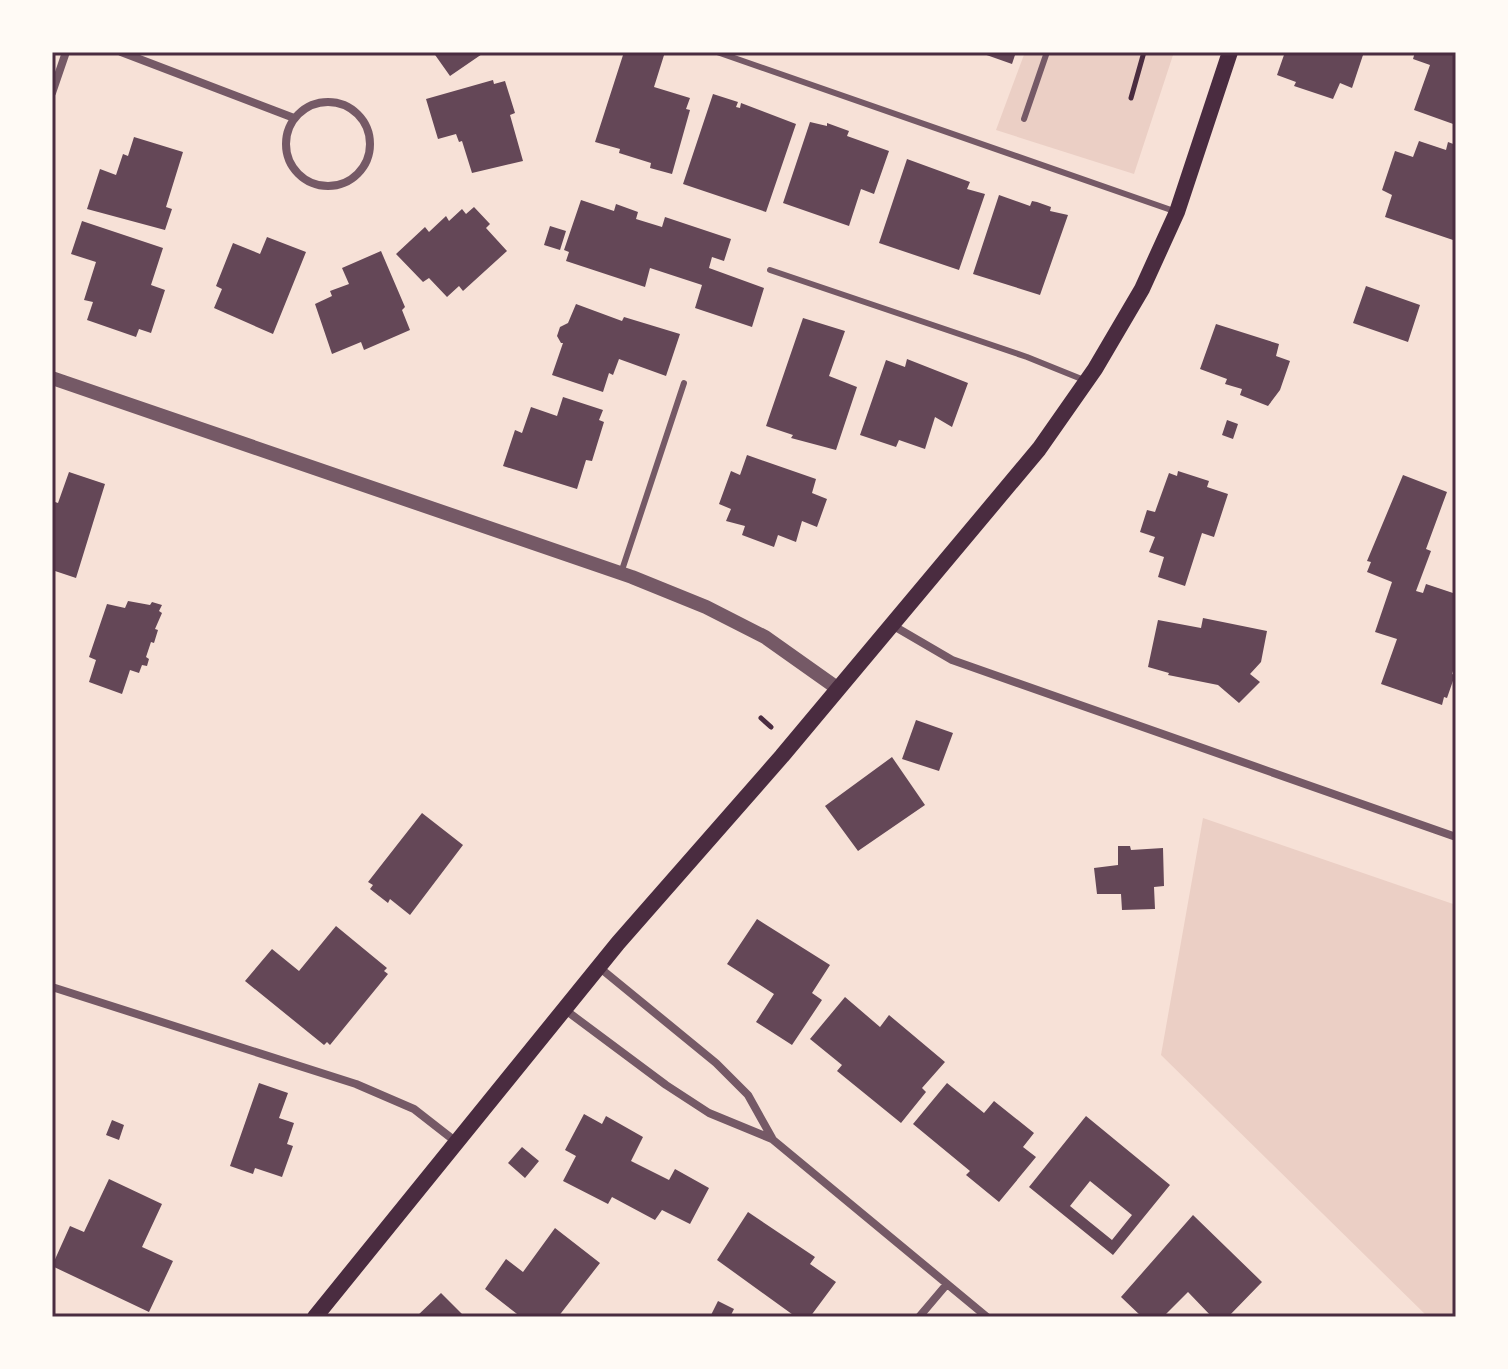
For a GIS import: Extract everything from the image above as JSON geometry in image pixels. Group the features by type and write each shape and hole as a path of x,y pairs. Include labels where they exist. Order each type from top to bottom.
{"main road":[{"path":"315,1317 618,943 782,756 1039,449 1087,381 1142,289 1177,212 1230,52"}],"street":[{"path":"52,93 66,52"},
{"path":"121,52 294,118"},
{"path":"316,103 342,104 354,111 363,120 370,146 360,171 348,181 335,185 307,181 288,159 288,131 294,118 316,103"},
{"path":"52,378 621,574 706,607 765,637 837,688"},
{"path":"892,625 952,660 1456,837"},
{"path":"600,968 716,1063 748,1095 772,1139"},
{"path":"52,987 356,1084 414,1109 455,1141"},
{"path":"564,1009 709,1113 772,1139 987,1317"},
{"path":"919,1317 947,1284"}],"lane":[{"path":"717,52 1177,212"},
{"path":"1024,119 1047,52"},
{"path":"770,270 1027,357 1087,381"},
{"path":"621,574 684,383"}],"path":[{"path":"1131,98 1144,52"},
{"path":"761,718 771,727"}],"shaded area":[{"path":"1025,52 1174,52 1134,174 996,130"},
{"path":"1203,818 1456,905 1456,1317 1428,1317 1161,1055"}],"building":[{"path":"433,52 485,52 450,76"},
{"path":"624,52 665,52 654,87 690,98 686,109 690,110 672,174 650,168 651,163 619,153 620,149 595,142"},
{"path":"978,52 1016,52 1012,64"},
{"path":"1285,52 1364,52 1352,88 1340,83 1333,99 1294,86 1296,82 1277,75"},
{"path":"1415,52 1456,52 1456,125 1414,110 1430,65 1413,59"},
{"path":"493,80 494,84 505,81 515,113 510,115 523,161 472,173 462,141 459,142 456,134 438,139 426,99"},
{"path":"713,94 738,102 736,107 740,108 741,103 796,124 766,212 683,184"},
{"path":"810,122 827,126 827,123 849,131 847,136 889,151 874,194 861,189 849,226 783,203"},
{"path":"134,137 183,152 166,207 172,209 165,230 87,209 100,169 116,175 123,154 128,156"},
{"path":"1419,141 1446,150 1448,142 1456,145 1456,241 1385,217 1392,195 1382,190 1395,151 1413,157"},
{"path":"907,159 970,182 967,189 985,194 959,270 879,243"},
{"path":"999,195 1030,206 1032,201 1037,202 1051,207 1050,211 1068,215 1040,295 973,274"},
{"path":"581,200 614,211 616,204 638,212 636,219 662,227 665,217 731,239 724,261 712,257 709,268 764,288 752,327 695,308 702,285 650,268 645,287 566,261 569,252 564,250"},
{"path":"474,207 490,224 486,228 507,251 463,291 459,286 447,297 429,278 423,282 396,254 425,227 429,232 446,216 449,221 462,209 466,214"},
{"path":"82,221 163,248 151,285 165,290 151,333 139,329 136,337 87,320 93,302 84,300 96,262 71,254"},
{"path":"550,226 566,231 560,250 544,245"},
{"path":"267,237 306,252 273,334 214,308 222,289 216,286 233,243 260,254"},
{"path":"381,251 405,307 402,310 410,330 364,350 361,342 332,354 315,304 332,296 330,291 349,284 342,268"},
{"path":"1366,286 1420,305 1408,342 1353,323"},
{"path":"576,304 622,321 624,317 680,334 666,376 619,359 613,375 609,373 603,392 552,375 563,343 557,336 560,327 568,323"},
{"path":"803,318 845,331 829,376 857,387 836,450 791,438 793,435 766,426"},
{"path":"1216,324 1279,344 1276,356 1290,361 1280,390 1268,406 1240,395 1242,389 1225,384 1227,379 1200,369"},
{"path":"907,359 968,383 952,427 935,417 925,449 899,440 896,447 860,435 886,360 905,367"},
{"path":"563,397 603,410 599,420 604,422 592,461 586,460 577,489 503,466 515,430 522,433 531,407 557,416"},
{"path":"1227,420 1238,424 1233,439 1222,435"},
{"path":"747,455 816,479 812,493 827,499 817,527 802,521 796,542 778,535 774,547 742,535 745,526 726,521 731,509 719,504 731,471 740,475"},
{"path":"1178,471 1209,481 1207,487 1228,494 1214,537 1202,533 1185,586 1158,577 1164,557 1149,552 1155,537 1140,532 1147,510 1155,512 1169,473 1177,476"},
{"path":"69,472 105,484 76,578 52,570 52,501 58,503"},
{"path":"1403,475 1447,492 1426,549 1431,551 1416,591 1423,593 1426,584 1456,594 1456,662 1452,674 1455,675 1442,705 1381,684 1397,639 1375,632 1392,582 1367,572 1371,562 1367,561"},
{"path":"128,601 162,605 159,611 162,613 155,629 158,630 154,643 151,642 146,657 149,659 147,666 142,665 139,673 130,670 122,694 89,682 96,660 89,657 107,604 125,608"},
{"path":"1203,618 1267,631 1261,662 1250,674 1260,682 1239,703 1218,685 1168,675 1148,667 1158,620 1201,628"},
{"path":"916,720 953,733 939,771 902,759"},
{"path":"892,757 925,805 858,851 825,806"},
{"path":"422,813 463,845 410,915 390,899 388,903 370,889 373,885 368,882"},
{"path":"1118,846 1130,846 1131,850 1163,848 1164,886 1154,887 1155,909 1122,910 1121,894 1097,894 1094,868 1118,865"},
{"path":"757,919 830,965 812,993 822,1000 792,1045 756,1022 774,994 727,964"},
{"path":"336,926 387,968 384,971 388,974 330,1045 327,1042 324,1045 245,981 272,949 299,971"},
{"path":"845,997 880,1027 889,1015 945,1062 922,1088 926,1092 901,1123 837,1071 842,1065 810,1039"},
{"path":"259,1083 288,1093 279,1118 294,1123 287,1144 293,1146 282,1177 255,1168 253,1174 230,1166"},
{"path":"947,1083 984,1113 994,1101 1034,1133 1023,1147 1036,1157 999,1202 966,1175 970,1171 913,1124"},
{"path":"584,1114 602,1124 606,1116 643,1137 631,1161 669,1180 675,1169 709,1188 690,1224 662,1210 655,1220 612,1197 608,1204 563,1181 576,1156 565,1150"},
{"path":"1086,1116 1170,1185 1113,1255 1029,1187","holes":["1090,1181 1132,1215 1112,1240 1070,1206"]},
{"path":"112,1120 124,1125 119,1140 106,1135"},
{"path":"522,1147 539,1161 525,1178 508,1163"},
{"path":"109,1179 162,1204 142,1247 173,1261 149,1312 52,1266 70,1226 84,1232"},
{"path":"748,1212 815,1257 810,1264 836,1282 810,1317 796,1317 717,1260"},
{"path":"1193,1215 1262,1282 1228,1317 1212,1317 1188,1292 1163,1317 1142,1317 1121,1297"},
{"path":"555,1228 600,1263 558,1317 521,1317 485,1289 506,1259 523,1272"},
{"path":"441,1293 465,1317 416,1317"},
{"path":"718,1301 734,1309 730,1317 710,1317"}]}
